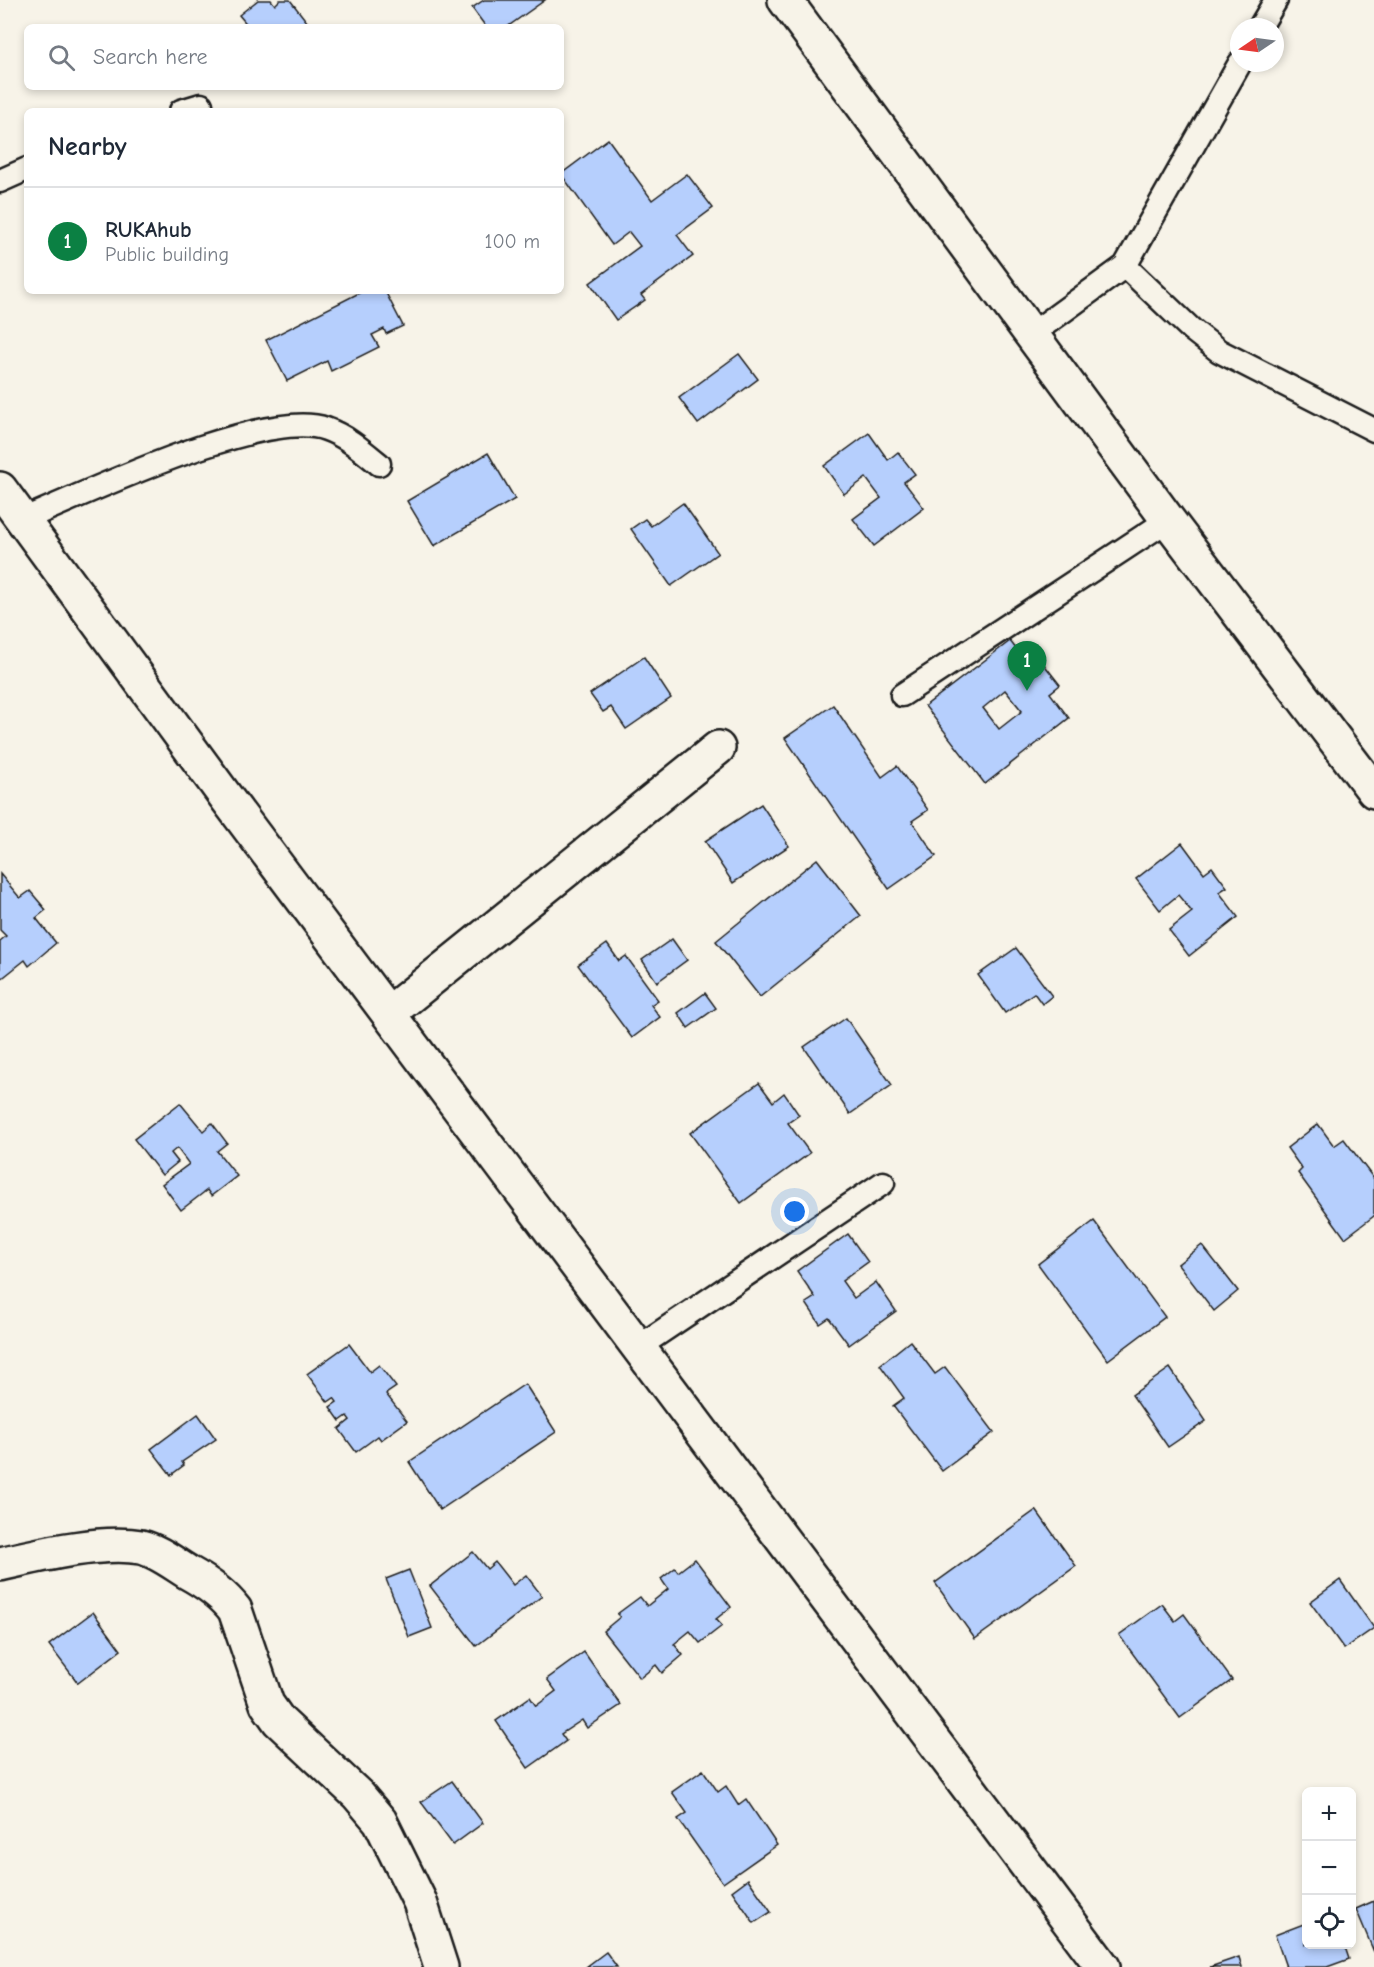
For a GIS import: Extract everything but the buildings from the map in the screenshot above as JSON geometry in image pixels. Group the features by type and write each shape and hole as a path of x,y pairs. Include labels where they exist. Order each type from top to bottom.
{"street":[{"path":"785,0 1033,333 1168,520 1374,791"},
{"path":"0,489 637,1348 1103,1967"},
{"path":"389,1013 718,748"},
{"path":"0,1564 46,1553 89,1547 140,1547 160,1555 225,1597 235,1610 267,1704 279,1721 358,1795 380,1821 420,1902 441,1967"}],"lane":[{"path":"1265,18 1276,0"},
{"path":"1033,333 1125,266 1235,72"},
{"path":"0,181 24,170"},
{"path":"1125,266 1191,329 1220,351 1374,430"},
{"path":"22,520 178,454 261,430 297,424 324,428 352,442 379,464"},
{"path":"902,695 1168,520"},
{"path":"637,1348 883,1183"}],"place":[{"name":"RUKAhub","path":"1027,691"}]}
